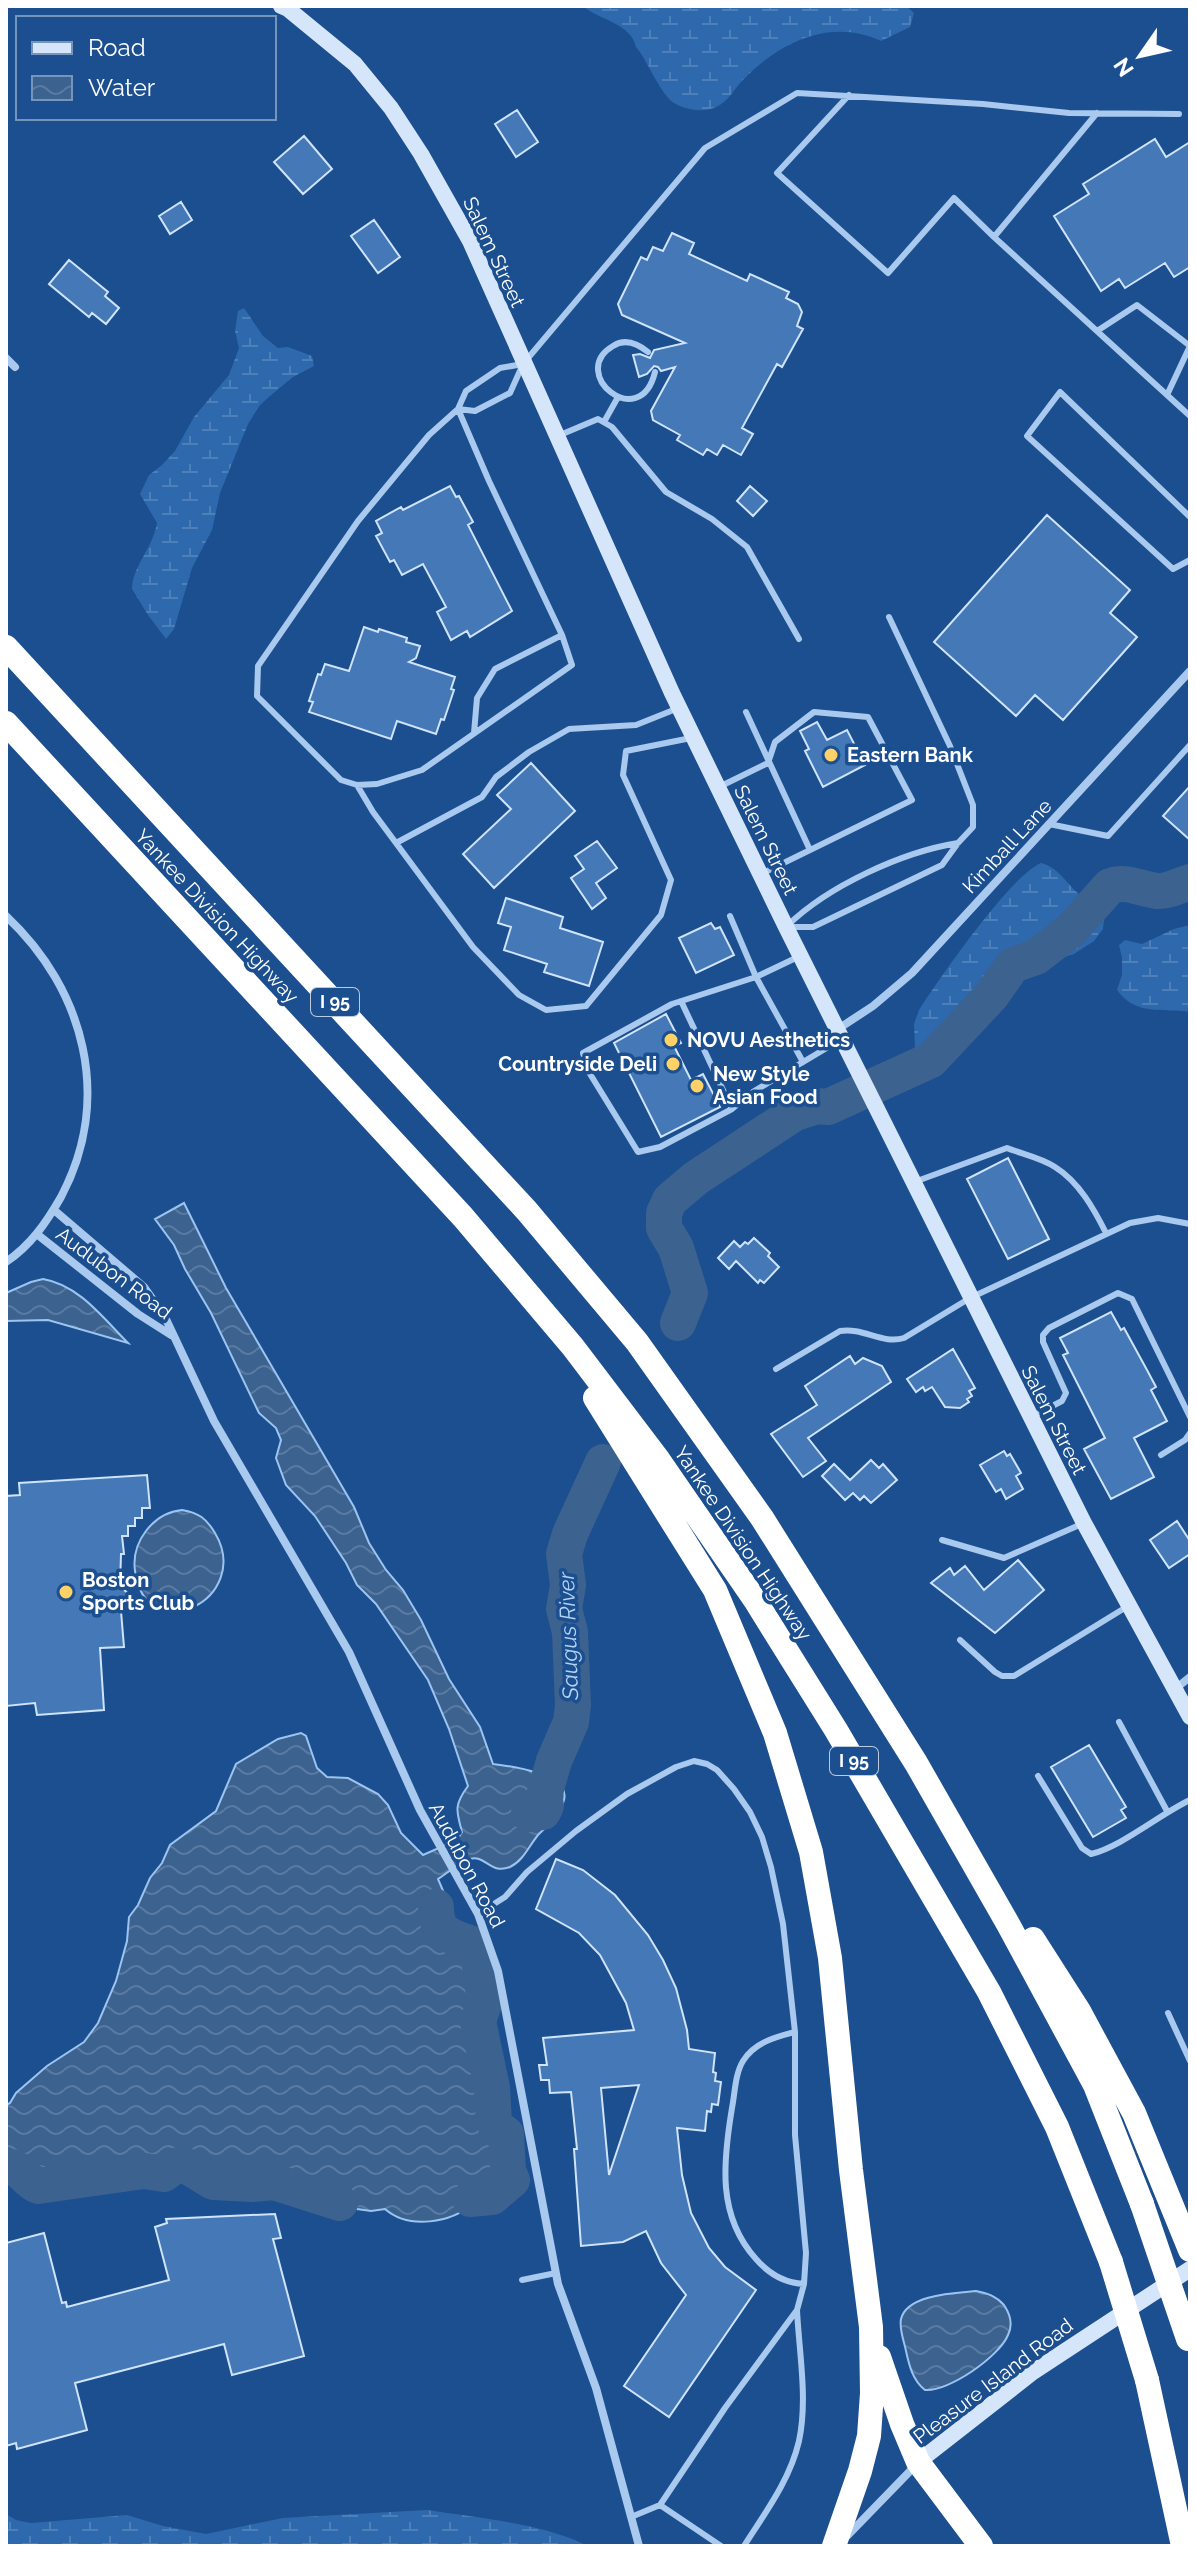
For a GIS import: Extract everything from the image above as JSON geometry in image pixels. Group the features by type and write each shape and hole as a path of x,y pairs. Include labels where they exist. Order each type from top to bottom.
{"highway":[{"name":"Yankee Division Highway","path":"6,647 527,1211 637,1342 762,1518 916,1763 1095,2085 1142,2204 1189,2343"},
{"name":"Yankee Division Highway","path":"6,723 463,1217 533,1298 611,1396 755,1600 959,1939 1057,2127 1111,2262 1147,2380 1183,2546"},
{"path":"533,1298 715,1590 780,1748 811,1852 830,1958 851,2170 871,2327 869,2436 836,2546"},
{"path":"916,1763 1079,2011 1134,2113 1190,2250"},
{"path":"871,2327 893,2398 918,2462 981,2546"}],"main road":[{"name":"Salem Street","path":"286,7 355,64 399,119 470,241 680,708 800,956 1030,1418 1190,1717"},
{"name":"Pleasure Island Road","path":"918,2462 1033,2372 1190,2269"}],"street":[{"path":"6,358 15,367"},
{"name":"Kimball Lane","path":"840,1034 912,973 1190,671"},
{"path":"6,916 33,945 63,990 80,1032 88,1085 86,1120 79,1155 68,1183 38,1235 6,1262"},
{"name":"Audubon Road","path":"54,1210 144,1287 164,1315 214,1421 349,1652 420,1810 478,1914 498,1971 556,2273 567,2312 596,2388 639,2546"},
{"name":"Audubon Road","path":"38,1235 138,1314 172,1336"},
{"path":"1175,1690 1190,1677"},
{"name":"Pleasure Island Road","path":"836,2546 918,2462"}],"lane":[{"path":"458,409 475,411 510,393 523,364 705,148 797,93 1097,113 1179,114"},
{"path":"849,95 777,173 888,273 954,198 1190,416"},
{"path":"994,237 1097,113"},
{"path":"1097,331 1137,305 1190,346 1167,395"},
{"path":"648,352 630,342 620,343 604,353 598,371 600,381 605,389 618,397 630,399 639,396 652,383 655,372"},
{"path":"458,409 562,635 572,665 422,770 377,784 357,785 341,780 257,696 258,666 358,521 429,435 458,409 466,391 500,368 523,364"},
{"path":"1190,517 1060,392 1027,436 1173,569 1190,560"},
{"path":"604,422 618,397"},
{"path":"556,436 598,419 612,427 666,492 712,519 747,547 799,639"},
{"path":"786,927 813,927 942,865 973,827 973,805 950,746 889,617"},
{"path":"474,733 477,698 495,669 562,635"},
{"path":"396,843 482,797 496,777 529,752 569,729 636,725 680,708"},
{"path":"746,712 810,850"},
{"path":"718,787 768,763 775,742 814,712 868,717 912,800 761,874"},
{"path":"357,785 373,812 473,947 519,995 546,1010 586,1006 661,915 671,880 623,775 626,751 694,738"},
{"path":"1049,824 1108,836 1190,745"},
{"path":"786,927 802,912 860,877 929,848 958,843"},
{"path":"730,916 756,977 803,1062"},
{"path":"800,956 756,977 672,1004 583,1053 587,1069 638,1152 660,1147 732,1109 840,1034"},
{"path":"681,1001 732,1109"},
{"path":"913,1182 1007,1148 1055,1166 1091,1204 1106,1233"},
{"path":"776,1369 840,1331 849,1329 893,1342 904,1338 970,1298 1130,1223 1147,1219 1190,1224"},
{"path":"1030,1418 1062,1401 1066,1393 1043,1342 1044,1333 1118,1293 1132,1299 1190,1417"},
{"path":"1161,1455 1182,1443 1190,1433"},
{"path":"942,1540 1004,1558 1084,1523"},
{"path":"960,1640 995,1672 1002,1676 1014,1676 1128,1606"},
{"path":"1119,1722 1167,1811"},
{"path":"478,1914 505,1897 527,1872 576,1831 627,1794 685,1763 694,1761 717,1770 750,1812 762,1837 783,1924 795,2032 795,2135 806,2253 804,2284 797,2310 802,2420 799,2440 782,2484 744,2546"},
{"path":"1038,1776 1088,1853 1095,1853 1126,1837 1190,1800"},
{"path":"1168,2013 1190,2061"},
{"path":"795,2032 766,2041 744,2060 737,2080 729,2130 725,2180 731,2218 748,2250 773,2275 786,2282 804,2284"},
{"path":"522,2280 556,2273"},
{"path":"631,2517 660,2505 725,2408 797,2310"},
{"path":"660,2505 721,2546"}],"green space":[{"path":"583,6 906,6 914,13 910,27 881,41 862,34 843,32 824,33 788,45 756,67 720,105 700,110 684,107 669,99 628,32"},
{"path":"244,308 263,336 278,348 288,347 312,356 314,366 293,377 270,396 248,424 220,493 212,530 192,568 174,629 166,639 132,589 135,573 157,523 140,494 149,475 175,451 194,417 229,375 239,348 235,331 238,311"},
{"path":"1041,863 1056,871 1081,895 1096,899 1104,919 1103,929 1094,941 1074,954 1048,962 992,1004 943,1062 936,1075 924,1082 904,1053 915,1048 914,1024 919,1010 994,907"},
{"path":"1190,925 1190,1012 1142,1008 1117,990 1122,975 1119,945 1125,940 1142,944"},
{"path":"427,2510 531,2527 571,2538 587,2546 6,2546 6,2514 31,2523 127,2515 206,2534 283,2518"}],"water":[{"path":"184,1203 226,1288 354,1507 369,1543 403,1590 449,1679 480,1727 493,1764 538,1773 564,1791 564,1800 557,1815 515,1864 503,1869 475,1858 438,1879 444,1893 443,1908 456,1922 483,1998 489,2046 496,2065 500,2132 511,2181 496,2199 474,2203 442,2219 418,2222 395,2216 385,2209 371,2211 300,2201 292,2185 269,2177 177,2174 144,2165 74,2169 23,2182 6,2161 6,2105 47,2066 84,2042 98,2023 116,1981 127,1941 129,1917 170,1845 216,1811 236,1764 278,1739 301,1733 306,1736 317,1768 327,1777 348,1778 378,1794 388,1805 401,1833 423,1855 457,1840 462,1832 458,1808 468,1786 428,1680 376,1604 357,1585 315,1516 286,1485 276,1458 281,1440 276,1428 259,1413 211,1313 174,1245 155,1219"},
{"path":"43,1279 56,1282 79,1295 128,1343 48,1320 6,1321 6,1293"},
{"path":"182,1510 202,1517 215,1533 223,1557 220,1578 210,1595 194,1607 175,1612 158,1608 143,1595 135,1571 135,1560 140,1540 153,1523 171,1512"},
{"path":"976,2291 991,2295 1004,2305 1010,2320 1008,2335 1003,2344 972,2372 946,2385 925,2390 915,2377 907,2356 901,2327 905,2311 912,2304 933,2296"}],"building":[{"path":"517,110 538,142 516,157 495,124"},
{"path":"304,136 332,169 303,194 274,162"},
{"path":"1155,139 1166,157 1190,142 1190,267 1174,277 1165,263 1125,288 1119,279 1101,291 1054,216 1089,194 1083,184"},
{"path":"181,202 192,220 170,234 159,216"},
{"path":"374,220 400,257 378,273 351,236"},
{"path":"672,233 694,243 689,254 747,281 750,274 789,292 786,298 798,304 802,312 797,326 803,329 782,367 777,364 742,428 753,434 741,455 723,445 717,455 707,449 703,455 677,440 680,435 653,420 651,411 675,367 661,371 654,366 639,377 633,355 650,358 654,350 685,343 622,315 618,304 641,257 647,260 653,247 663,251"},
{"path":"69,260 108,292 105,296 119,308 106,324 92,313 89,317 49,284"},
{"path":"450,486 473,522 468,525 512,611 470,637 467,631 451,640 437,612 446,607 423,564 402,575 394,560 390,562 376,536 382,533 376,521"},
{"path":"750,486 767,501 753,516 737,501"},
{"path":"1047,515 1130,590 1110,613 1137,637 1063,720 1035,695 1016,716 934,642"},
{"path":"364,627 407,638 406,642 420,646 416,658 409,662 455,677 444,720 441,719 436,734 397,721 391,739 309,712 313,702 309,701 318,674 321,675 325,664 349,671"},
{"path":"817,722 827,740 847,730 865,765 823,787 805,751 809,749 800,731"},
{"path":"531,763 575,811 494,888 463,854 511,809 497,795"},
{"path":"1190,786 1190,840 1163,816"},
{"path":"597,841 617,868 596,883 606,898 592,909 571,878 584,869 575,856"},
{"path":"506,898 563,917 560,928 603,942 589,986 544,972 547,964 504,950 511,927 498,923"},
{"path":"711,923 715,929 720,927 734,955 696,973 679,938"},
{"path":"666,1014 681,1043 674,1046 691,1080 703,1074 720,1107 661,1137 614,1043"},
{"path":"1008,1158 1049,1239 1008,1259 967,1179"},
{"path":"754,1238 779,1267 764,1283 760,1280 758,1283 736,1261 729,1269 718,1258 734,1241 740,1247"},
{"path":"1111,1312 1121,1330 1124,1328 1156,1387 1151,1390 1167,1421 1134,1438 1154,1477 1111,1499 1084,1449 1105,1438 1063,1355 1068,1353 1060,1338"},
{"path":"953,1349 975,1388 969,1391 972,1396 967,1399 969,1402 960,1408 945,1407 932,1387 925,1391 923,1387 916,1392 907,1379"},
{"path":"850,1356 855,1364 863,1358 882,1366 891,1382 808,1438 826,1461 803,1477 771,1434 817,1405 805,1386"},
{"path":"1004,1451 1007,1456 1010,1454 1021,1473 1016,1476 1023,1489 1006,1499 1001,1489 996,1492 980,1465"},
{"path":"871,1460 879,1468 883,1464 897,1480 871,1503 864,1496 860,1500 853,1493 845,1500 822,1476 834,1464 850,1480"},
{"name":"Boston Sports Club","path":"147,1475 150,1508 142,1508 142,1518 135,1518 135,1526 128,1526 128,1536 122,1536 124,1554 121,1554 120,1586 133,1598 121,1611 124,1647 100,1648 104,1710 37,1715 35,1703 6,1706 6,1496 20,1495 19,1483"},
{"path":"1177,1521 1190,1541 1190,1554 1169,1568 1150,1540"},
{"path":"1018,1560 1044,1590 995,1633 931,1583 950,1568 954,1575 965,1566 984,1590"},
{"path":"1089,1745 1126,1807 1121,1810 1126,1818 1093,1837 1051,1767"},
{"path":"556,1859 583,1870 615,1895 648,1935 663,1960 676,1988 689,2049 715,2053 713,2072 716,2073 715,2081 721,2082 718,2105 712,2104 711,2112 707,2111 705,2131 677,2128 682,2175 691,2213 709,2248 725,2267 756,2290 669,2417 624,2386 686,2295 661,2263 646,2231 623,2242 581,2246 571,2092 550,2093 549,2080 541,2080 539,2065 547,2065 543,2038 634,2030 626,2003 600,1955 579,1933 536,1909","holes":["639,2085 609,2175 601,2088"]},
{"path":"275,2214 281,2238 273,2239 304,2356 232,2375 224,2344 75,2383 87,2430 17,2449 16,2443 6,2446 6,2243 44,2233 62,2303 66,2302 67,2307 169,2280 155,2227 167,2223 166,2219"}],"waterway":[{"name":"Saugus River","path":"678,1323 690,1293 676,1248 664,1228 664,1213 670,1200 696,1178 795,1113 817,1106 828,1107 931,1060 991,996 1013,965 1036,957 1071,930 1110,886 1127,884 1161,891 1190,882"},
{"name":"Saugus River","path":"529,1814 543,1812 546,1806 544,1796 554,1761 571,1722 570,1632 564,1609 568,1585 564,1554 603,1462"},
{"name":"Saugus River","path":"436,1907 439,1923 446,1933 472,1944 478,1957 484,2004 478,2021 492,2088 494,2122 506,2134 508,2171 512,2180 492,2197 470,2199"},
{"name":"Saugus River","path":"6,2166 16,2169 38,2186 144,2171 164,2174 174,2166 187,2166 213,2182 274,2182 340,2203"}],"place":[{"name":"Eastern Bank","path":"831,755"},
{"name":"NOVU Aesthetics","path":"671,1040"},
{"name":"Countryside Deli","path":"673,1064"},
{"name":"New Style Asian Food","path":"697,1086"},
{"name":"Boston Sports Club","path":"66,1592"}]}
